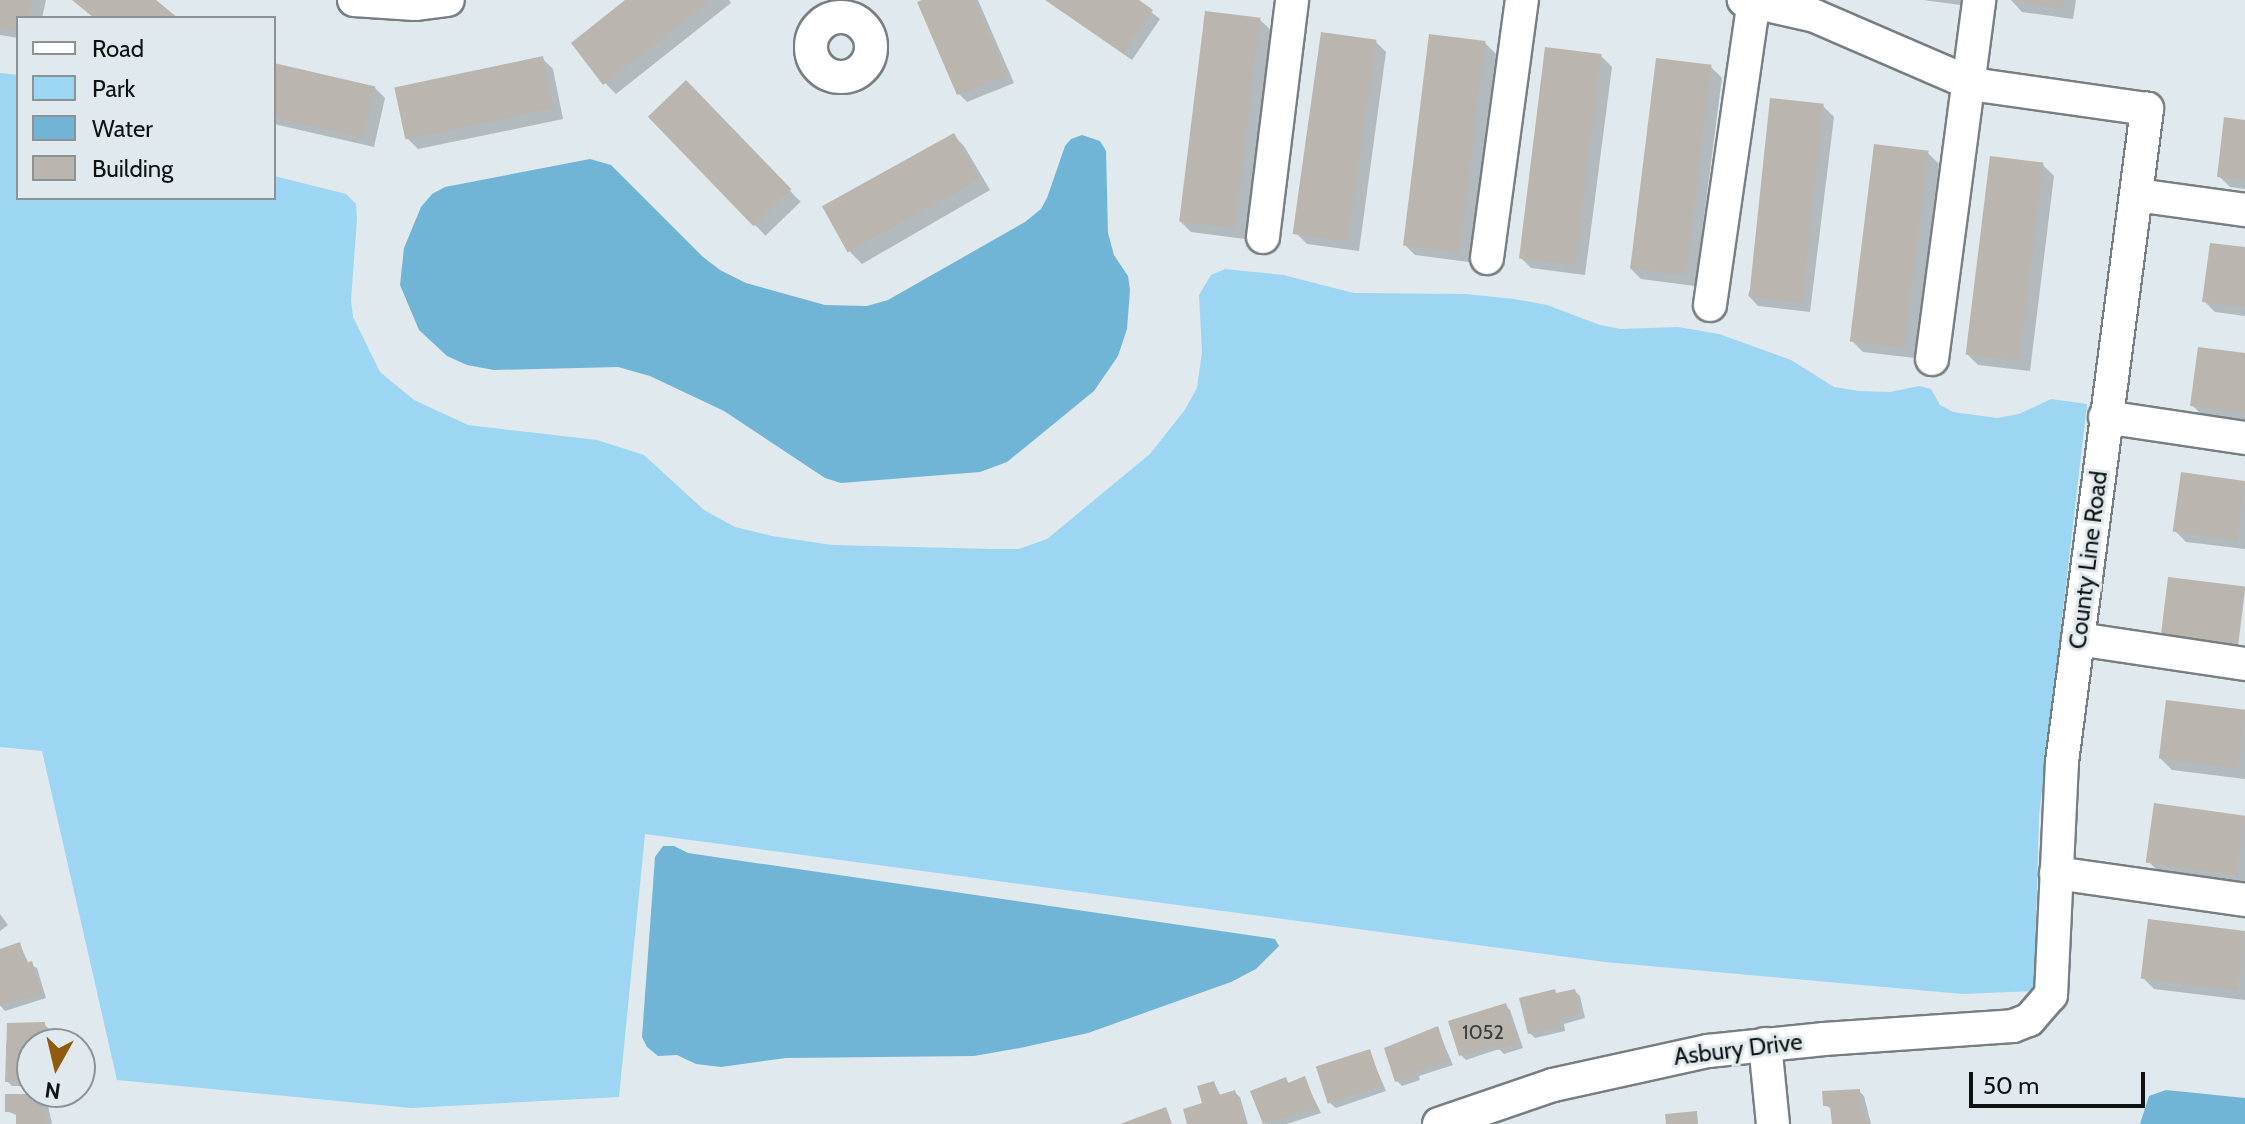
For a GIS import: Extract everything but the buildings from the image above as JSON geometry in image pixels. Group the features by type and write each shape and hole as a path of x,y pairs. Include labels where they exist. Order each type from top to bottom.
{"street":[{"path":"354,0 415,4 448,0"},
{"path":"1263,237 1292,0"},
{"path":"1487,258 1522,0"},
{"path":"1744,0 1815,16 1968,83"},
{"path":"1710,305 1754,0"},
{"path":"1932,359 1979,0"},
{"name":"County Line Road","path":"1968,83 1999,91 2147,109 2062,762 2054,979 2051,995 2042,1009"},
{"path":"2137,195 2245,210"},
{"path":"2105,417 2245,438"},
{"path":"2078,639 2245,664"},
{"path":"2056,873 2245,900"},
{"name":"Asbury Drive","path":"1439,1124 1609,1070 1708,1051 2013,1026 2029,1020 2042,1009"},
{"path":"1765,1044 1773,1124"}],"green space":[{"path":"0,73 16,75 16,200 276,200 276,176 346,194 356,204 357,219 351,300 353,317 380,372 414,400 468,425 597,440 644,455 704,510 735,527 772,536 832,545 993,549 1019,549 1047,539 1150,454 1184,411 1197,388 1202,352 1199,295 1211,275 1225,269 1283,275 1354,293 1466,294 1514,299 1547,305 1600,325 1621,329 1678,327 1719,334 1791,360 1834,387 1890,392 1919,386 1931,389 1940,405 1953,412 1997,418 2019,414 2051,399 2087,404 2039,816 2034,991 1963,994 1605,962 645,834 619,1097 411,1108 117,1080 42,751 0,747"}],"water":[{"path":"1082,135 1100,141 1106,151 1108,233 1114,255 1128,276 1127,329 1118,356 1094,391 1007,462 980,472 841,483 825,478 724,411 650,376 618,367 494,370 467,365 447,356 419,330 400,285 404,248 421,207 432,194 445,187 590,159 611,165 703,257 720,270 746,283 825,305 867,306 888,300 1025,222 1041,209 1047,198 1065,146 1071,139"},
{"path":"663,846 674,846 688,853 1275,939 1279,946 1256,969 1231,982 1088,1033 1020,1048 974,1056 786,1058 721,1067 696,1064 677,1055 658,1056 647,1047 642,1037 655,857"},
{"path":"2166,1090 2245,1098 2245,1124 2140,1124 2149,1096"}]}
